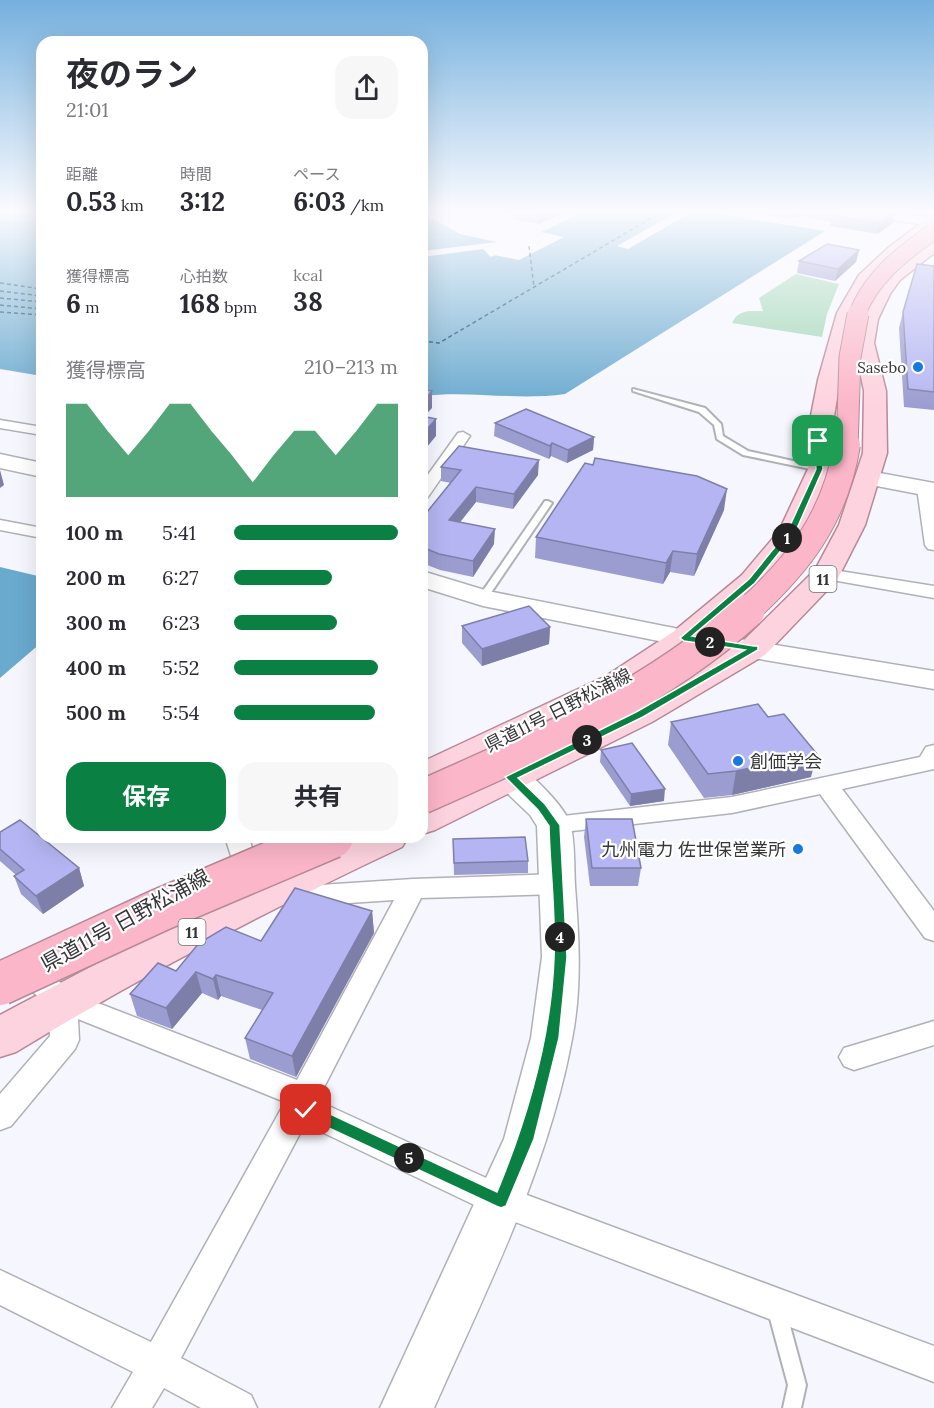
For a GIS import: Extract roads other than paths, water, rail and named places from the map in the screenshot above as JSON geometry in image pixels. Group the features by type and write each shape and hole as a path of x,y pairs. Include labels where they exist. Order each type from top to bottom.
{"highway":[{"path":"428,794 555,737 611,707 687,661 743,617 779,582 811,543 826,514 843,471 849,426 849,354 858,312 867,294 881,276"},
{"path":"10,982 160,910 318,843"}],"main road":[{"name":"県道11号 日野松浦線","path":"428,773 617,683 684,638 752,581 791,533 820,469 818,441 846,313 867,276"},
{"name":"11","path":"428,818 640,714 754,648 827,574 852,525 869,478 875,453 875,391 864,343 869,319 881,293 894,276"},
{"name":"県道11号 日野松浦線","path":"10,982 240,847 258,843"},
{"name":"11","path":"0,1038 62,1001 254,899 376,843"}],"street":[{"path":"0,424 36,430"},
{"path":"428,486 463,436"},
{"path":"0,461 36,469"},
{"path":"869,478 929,489 934,545"},
{"path":"0,525 36,532"},
{"path":"827,574 934,592"},
{"path":"428,581 483,598 684,638 934,680"},
{"path":"406,1408 501,1201 526,1139 552,1038 561,957 554,825 542,807 480,750"},
{"path":"554,825 732,805 928,763 934,752"},
{"path":"826,785 934,931"},
{"path":"254,899 413,889 558,884"},
{"path":"132,1408 158,1365 304,1096 413,889"},
{"path":"10,982 304,1096"},
{"path":"0,1116 65,1040 62,1001"},
{"path":"854,1057 934,1033"},
{"path":"304,1096 306,1110 501,1201 934,1364"},
{"path":"0,1287 158,1365 238,1408"}],"lane":[{"path":"635,390 702,410 717,424 720,437 746,453 820,469"},
{"path":"483,598 548,503"},
{"path":"776,1305 797,1386 792,1408"}],"water":[{"path":"0,276 36,276 36,375 0,369"},
{"path":"428,276 754,276 565,394 528,396 428,395"},
{"path":"0,567 36,576 36,647 0,678"}],"place":[{"name":"Sasebo","path":"918,367"},
{"name":"創価学会","path":"738,761"},
{"name":"九州電力 佐世保営業所","path":"798,849"}]}
